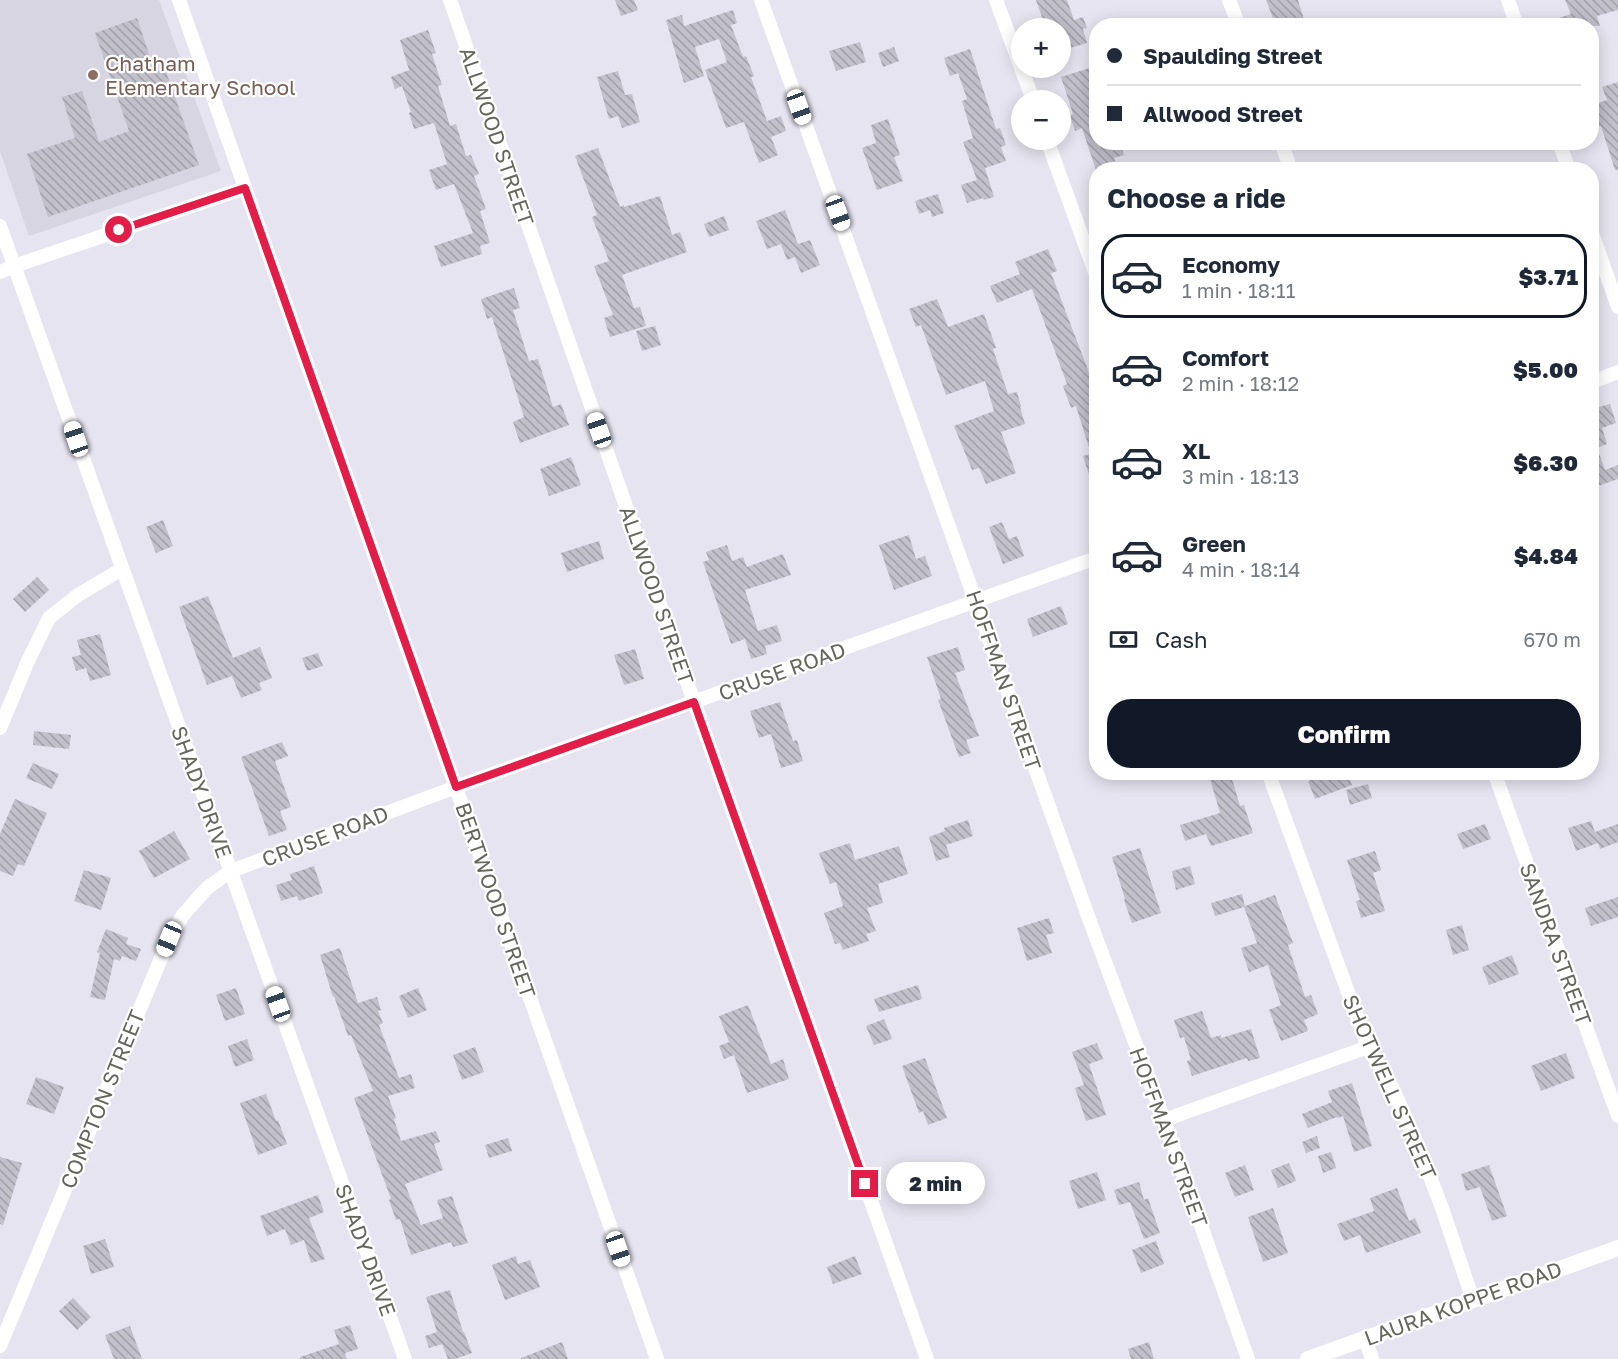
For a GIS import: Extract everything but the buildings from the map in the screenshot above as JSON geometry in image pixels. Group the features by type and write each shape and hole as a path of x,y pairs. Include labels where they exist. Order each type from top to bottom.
{"street":[{"name":"BERTWOOD STREET","path":"179,0 657,1359"},
{"name":"ALLWOOD STREET","path":"450,0 694,702 927,1359"},
{"name":"HOFFMAN STREET","path":"761,0 1248,1359"},
{"path":"996,0 1029,90"},
{"path":"1229,0 1236,18"},
{"path":"1508,0 1514,18"},
{"path":"1051,150 1089,256"},
{"path":"0,272 245,188"},
{"name":"SHADY DRIVE","path":"0,226 405,1359"},
{"path":"1599,253 1618,307"},
{"path":"1599,379 1618,372"},
{"name":"CRUSE ROAD","path":"231,871 456,787 1089,561"},
{"path":"0,728 49,618 78,595 122,569"},
{"name":"SHOTWELL STREET","path":"1271,780 1368,1047 1394,1091 1420,1151 1473,1300"},
{"name":"SANDRA STREET","path":"1497,780 1618,1116"},
{"name":"COMPTON STREET","path":"0,1346 169,939 183,915 207,888 231,871"},
{"path":"1164,1120 1368,1047"},
{"name":"LAURA KOPPE ROAD","path":"1308,1359 1618,1248"},
{"path":"1365,1338 1372,1359"}],"shaded area":[{"name":"Chatham Elementary School","path":"0,0 159,0 221,171 29,236 0,151"}],"place":[{"name":"Chatham Elementary School","path":"93,75"}],"route":[{"path":"119,230 245,188 456,787 694,702 865,1184"}]}
